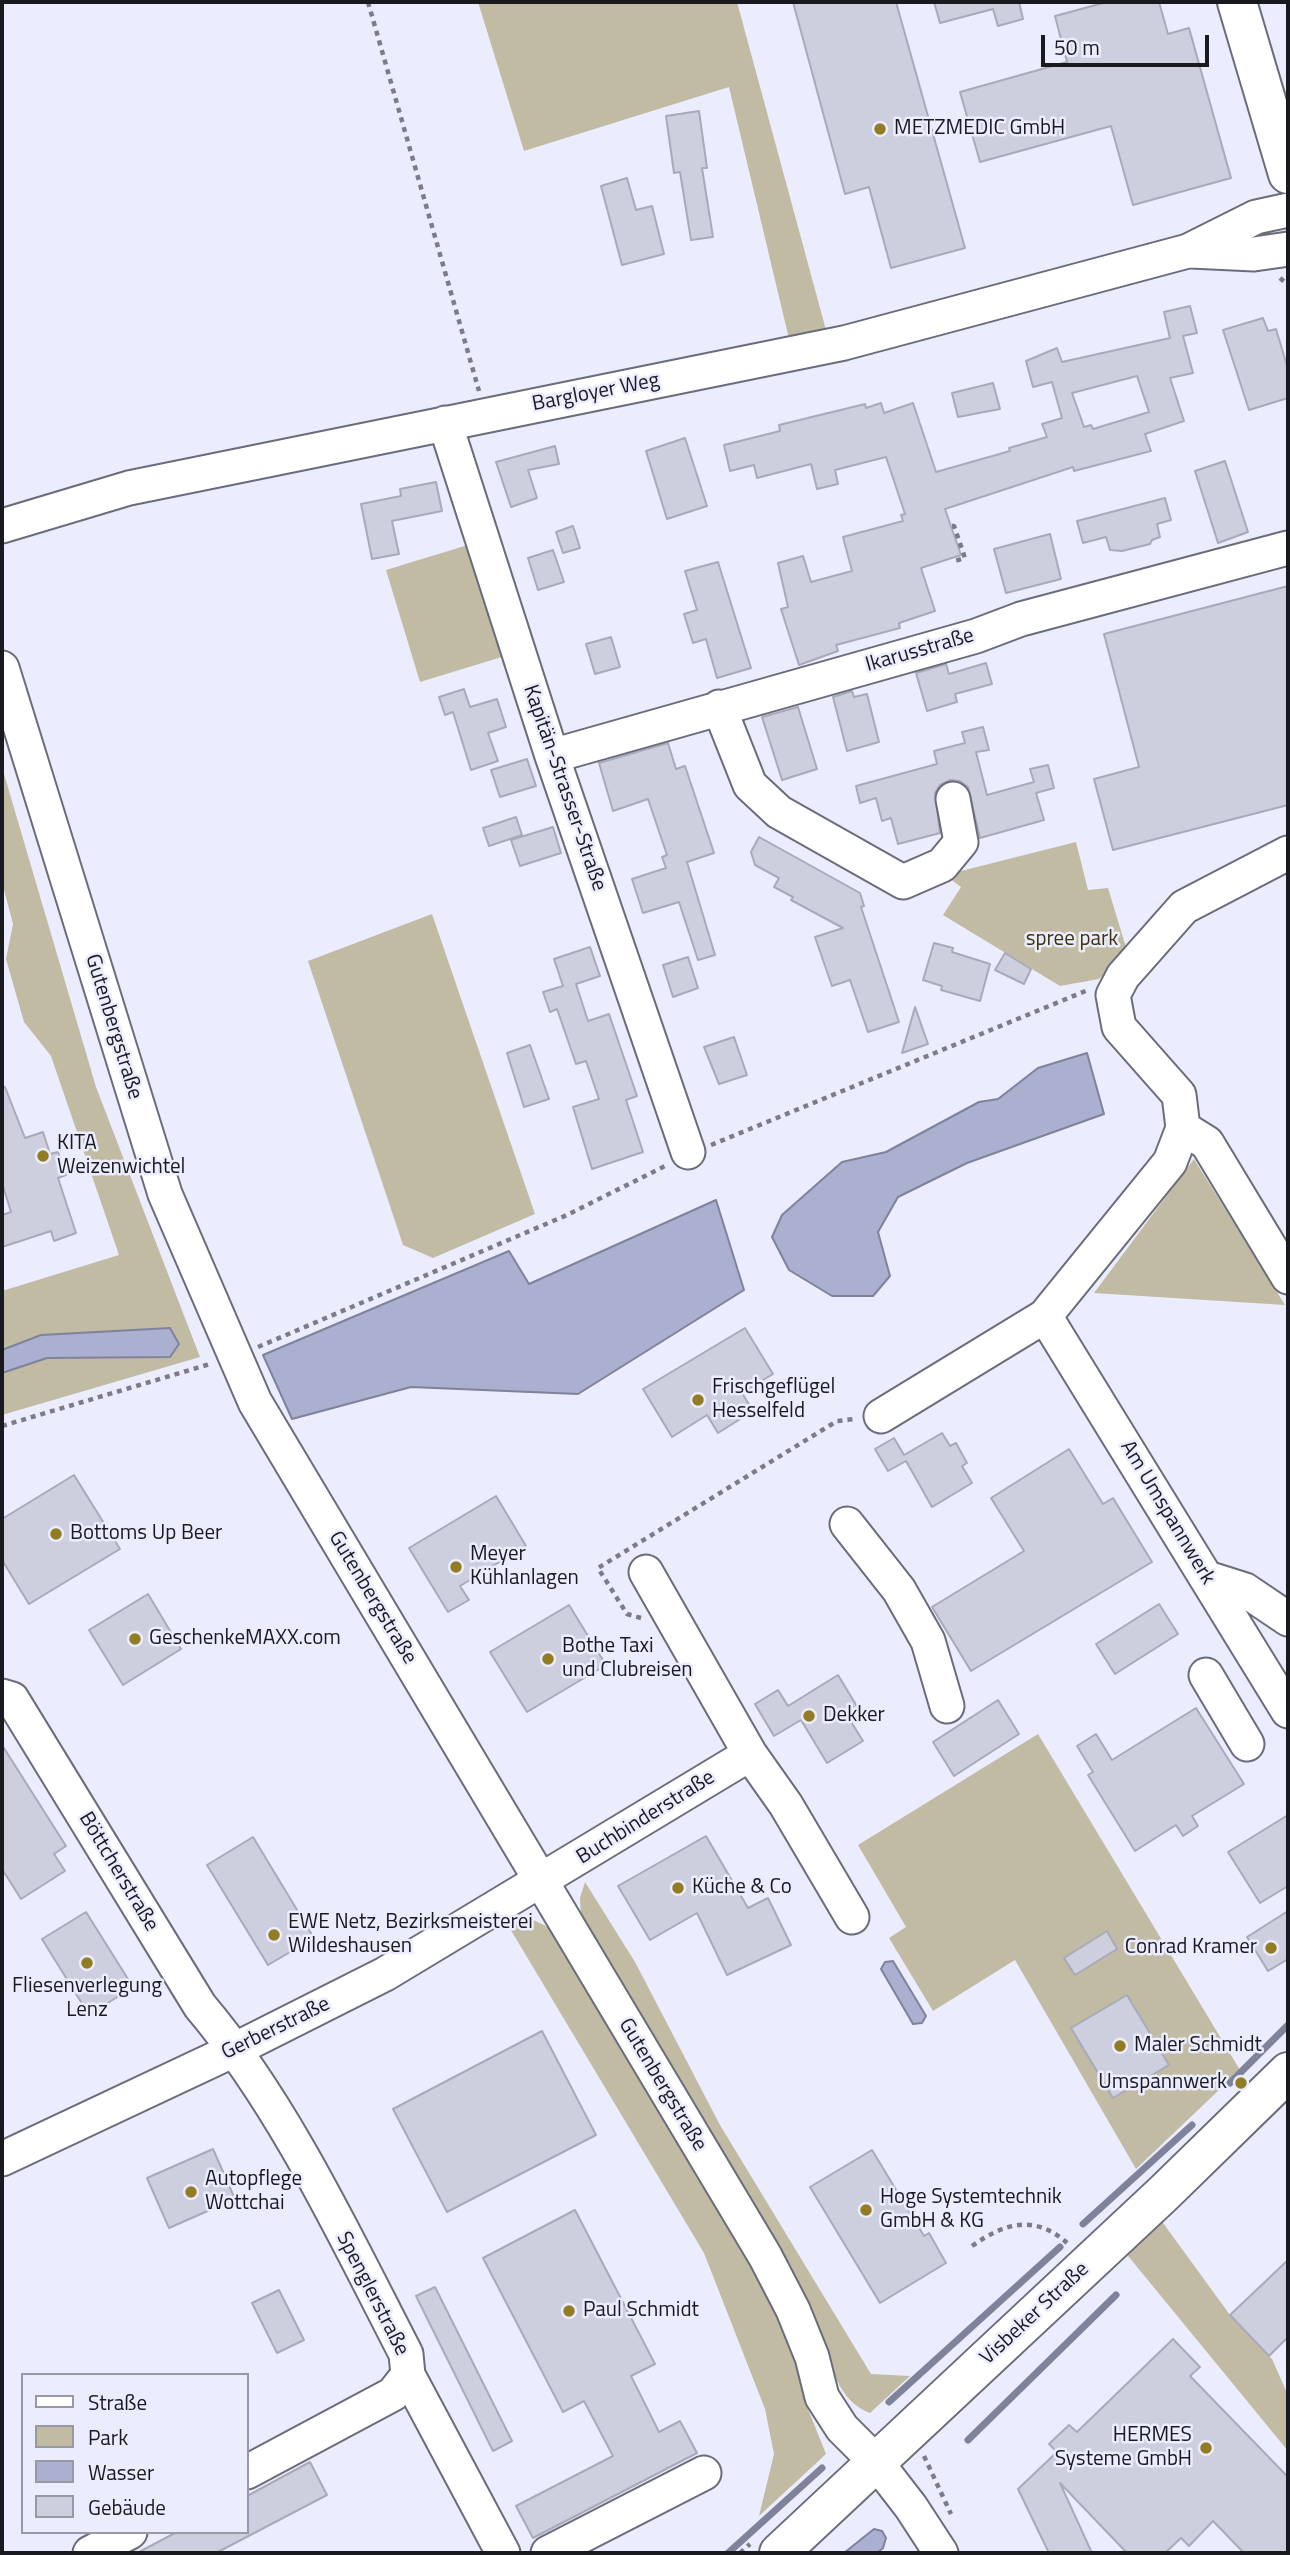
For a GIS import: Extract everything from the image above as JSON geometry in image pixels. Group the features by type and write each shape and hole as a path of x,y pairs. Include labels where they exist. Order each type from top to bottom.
{"main road":[{"path":"1237,2 1288,174"},
{"name":"Visbeker Straße","path":"779,2553 1288,2072"}],"street":[{"name":"Bargloyer Weg","path":"2,526 129,488 844,343 1188,251 1256,217 1288,210"},
{"name":"Bargloyer Weg","path":"1188,251 1254,254 1288,249"},
{"name":"Kapitän-Strasser-Straße","path":"445,423 552,756 688,1152"},
{"name":"Ikarusstraße","path":"552,756 976,636 1021,619 1288,548"},
{"name":"Gutenbergstraße","path":"2,667 165,1194 254,1402 765,2256 793,2311 812,2357 822,2397 842,2428 877,2463 911,2507 941,2553"},
{"path":"719,707 750,785 779,812 903,882 942,865 961,842 953,799"},
{"path":"881,1416 1045,1316 1170,1162 1183,1128 1179,1095 1119,1027 1113,995 1123,976 1184,907 1288,853"},
{"path":"1183,1128 1207,1143 1288,1277"},
{"name":"Am Umspannwerk","path":"1045,1316 1288,1711"},
{"path":"847,1524 899,1590 922,1631 947,1706"},
{"path":"646,1573 750,1754 786,1804 852,1917"},
{"path":"1207,1578 1245,1590 1288,1619"},
{"path":"1206,1675 1247,1744"},
{"name":"Böttcherstraße","path":"2,1696 12,1699 200,2006 236,2049"},
{"name":"Buchbinderstraße","path":"542,1882 750,1754"},
{"name":"Gerberstraße","path":"2,2159 236,2049 385,1974 542,1882"},
{"name":"Spenglerstraße","path":"236,2049 299,2153 368,2280 405,2354 408,2375 393,2394 248,2471"},
{"path":"408,2375 503,2553"},
{"path":"548,2553 704,2473"},
{"path":"89,2553 126,2534"}],"path":[{"path":"368,2 486,415"},
{"path":"951,526 954,526 965,558 952,562"},
{"path":"2,1425 233,1357 567,1215 688,1152 723,1142 1086,990 1113,995"},
{"path":"972,2246 990,2233 1010,2225 1027,2223 1057,2233 1073,2248"},
{"path":"925,2446 925,2460 953,2518"}],"green space":[{"path":"478,2 737,2 826,330 790,343 729,87 524,151"},
{"path":"471,544 505,656 420,682 386,570"},
{"path":"2,767 96,1087 200,1357 2,1415 2,1291 119,1255 51,1056 24,1022 6,959 13,924 2,882"},
{"name":"spree park","path":"1076,842 1088,890 1108,888 1128,954 1099,979 1060,986 943,915 961,887 945,875"},
{"path":"432,914 535,1214 433,1258 403,1245 308,961"},
{"path":"1194,1159 1285,1305 1094,1293"},
{"path":"1038,1734 1240,2070 1136,2169 1015,1960 933,2011 889,1938 906,1927 858,1845"},
{"path":"585,1882 635,1962 720,2125 871,2374 910,2376 870,2413 853,2403 841,2388 826,2352 581,1921 580,1898"},
{"path":"529,1918 548,1927 680,2134 756,2261 796,2361 806,2404 826,2454 759,2516 774,2454 765,2409 704,2253 506,1922"},
{"path":"1158,2216 1230,2315 1272,2359 1288,2395 1288,2451 1124,2251"}],"water":[{"path":"1087,1053 1104,1114 967,1163 898,1197 878,1232 890,1276 873,1296 832,1296 789,1270 772,1237 782,1215 842,1162 886,1152 979,1102 998,1099 1038,1068"},
{"path":"716,1200 744,1290 578,1394 411,1387 292,1419 263,1355 509,1251 529,1284"},
{"path":"170,1328 179,1344 170,1357 47,1358 2,1373 2,1350 41,1335"},
{"path":"893,1961 926,2016 922,2023 913,2024 881,1969 885,1962"},
{"path":"874,2529 882,2531 886,2538 883,2548 877,2553 844,2553"}],"building":[{"name":"METZMEDIC GmbH","path":"793,2 896,2 965,248 891,268 869,187 845,194"},
{"path":"934,2 1019,2 1023,19 998,26 993,9 940,23"},
{"path":"1107,2 1159,2 1168,34 1189,28 1231,178 1133,205 1111,126 980,162 960,92 1067,62 1055,16"},
{"path":"699,111 707,168 702,168 713,237 691,240 680,172 674,173 666,116"},
{"path":"627,178 636,210 652,206 664,254 622,265 601,186"},
{"path":"1190,306 1197,333 1183,336 1193,373 1170,378 1184,421 1145,434 1151,451 1074,471 1073,467 945,509 961,555 921,568 935,611 899,623 900,628 836,645 838,651 799,665 781,609 788,607 778,563 803,556 811,582 852,571 843,537 903,521 901,515 905,514 886,457 835,470 838,484 817,489 811,464 757,478 754,465 730,471 724,445 780,431 779,425 865,404 866,408 881,403 884,413 913,403 936,472 1010,451 1009,448 1047,437 1042,424 1062,418 1052,382 1033,387 1026,361 1057,348 1062,362 1170,338 1164,312","holes":["1137,376 1149,412 1093,429 1091,425 1084,427 1072,393"]},
{"path":"1263,318 1268,331 1276,329 1288,369 1288,398 1249,410 1223,330"},
{"path":"993,383 1000,409 958,417 952,393"},
{"path":"685,438 707,506 667,519 646,451"},
{"path":"555,446 559,464 528,470 537,498 511,507 496,462"},
{"path":"1225,461 1248,532 1218,543 1195,471"},
{"path":"436,482 442,511 392,521 399,554 372,559 361,504 401,496 400,489"},
{"path":"1165,498 1171,520 1157,524 1160,537 1152,540 1150,544 1122,551 1110,550 1106,537 1083,543 1077,521"},
{"path":"573,526 580,548 563,553 556,532"},
{"path":"1050,534 1061,579 1006,593 994,549"},
{"path":"553,550 564,582 538,590 528,558"},
{"path":"718,562 751,668 717,678 706,639 693,643 684,614 697,610 685,571"},
{"path":"1288,586 1288,805 1113,850 1094,779 1139,767 1104,634"},
{"path":"611,637 620,667 595,674 586,644"},
{"path":"986,663 992,684 955,694 957,702 927,711 916,673 946,664 949,674"},
{"path":"464,689 470,707 497,699 506,727 488,733 498,761 471,770 453,712 445,715 439,697"},
{"path":"852,691 854,697 867,694 879,742 847,751 833,697"},
{"path":"798,707 817,769 782,780 762,717"},
{"path":"983,727 989,750 976,752 987,795 1034,782 1030,769 1048,765 1054,788 1036,793 1044,820 980,838 968,787 960,781 950,780 940,785 935,793 940,833 898,844 891,818 882,821 876,798 860,803 856,786 937,764 934,751 965,743 962,732"},
{"path":"668,743 676,769 685,766 714,853 687,862 715,955 698,960 679,902 643,913 632,879 666,868 662,857 667,855 648,799 613,811 599,763"},
{"path":"527,759 536,786 500,797 491,770"},
{"path":"516,817 522,835 489,846 483,828"},
{"path":"553,827 561,853 520,866 511,840"},
{"path":"759,837 860,893 864,906 861,907 899,1022 868,1032 850,980 832,986 815,937 843,928 791,900 793,897 774,887 779,878 755,865 751,852"},
{"path":"934,943 953,948 952,952 990,964 980,1001 941,990 942,986 923,980"},
{"path":"590,947 600,976 576,984 588,1021 609,1014 637,1096 626,1100 643,1152 592,1169 573,1107 599,1099 586,1061 576,1064 557,1009 550,1012 543,992 563,986 554,959"},
{"path":"1005,953 1031,969 1024,984 995,970"},
{"path":"688,957 698,988 673,997 663,965"},
{"path":"915,1007 928,1044 902,1053"},
{"path":"734,1037 747,1075 719,1084 704,1047"},
{"path":"530,1045 549,1099 524,1107 507,1053"},
{"path":"2,1087 5,1087 25,1138 43,1132 50,1154 58,1152 66,1175 58,1178 76,1233 54,1241 51,1231 2,1247 2,1215 11,1212 2,1183"},
{"name":"Frischgeflügel Hesselfeld","path":"745,1328 773,1374 742,1393 753,1411 718,1433 707,1415 672,1437 643,1389"},
{"path":"942,1433 950,1446 956,1443 967,1463 962,1466 972,1483 932,1507 906,1461 888,1471 875,1449 894,1438 904,1455"},
{"path":"1069,1449 1103,1504 1113,1498 1152,1562 971,1671 932,1607 1024,1551 991,1498"},
{"name":"Bottoms Up Beer","path":"74,1475 120,1549 29,1604 2,1560 2,1519"},
{"name":"Meyer Kühlanlagen","path":"496,1496 526,1546 460,1586 469,1600 448,1612 409,1548"},
{"name":"GeschenkeMAXX.com","path":"148,1594 181,1649 123,1685 89,1630"},
{"path":"1159,1604 1178,1634 1115,1674 1096,1644"},
{"name":"Bothe Taxi und Clubreisen","path":"569,1605 606,1665 527,1712 490,1652"},
{"name":"Dekker","path":"838,1675 861,1713 850,1720 863,1741 827,1763 801,1720 774,1736 755,1704 778,1690 788,1706"},
{"path":"998,1700 1019,1734 954,1776 933,1742"},
{"path":"1196,1708 1244,1784 1192,1816 1198,1826 1183,1836 1176,1825 1135,1851 1088,1775 1093,1772 1077,1746 1096,1734 1112,1760"},
{"path":"2,1745 66,1846 54,1854 65,1871 21,1899 2,1869"},
{"path":"1288,1815 1288,1886 1260,1903 1228,1852"},
{"path":"706,1836 748,1908 768,1898 791,1945 727,1975 697,1913 650,1940 618,1886"},
{"path":"253,1837 314,1938 268,1965 207,1865"},
{"name":"Conrad Kramer","path":"1288,1911 1288,1959 1268,1971 1247,1937"},
{"name":"Fliesenverlegung Lenz","path":"86,1912 133,1987 89,2015 42,1939"},
{"path":"1107,1931 1117,1949 1075,1975 1064,1958"},
{"name":"Maler Schmidt","path":"1127,1995 1169,2065 1113,2098 1071,2028"},
{"path":"542,2031 596,2135 447,2212 393,2109"},
{"path":"213,2149 235,2199 169,2228 147,2178"},
{"name":"Hoge Systemtechnik GmbH & KG","path":"872,2150 924,2236 929,2233 946,2263 880,2303 810,2187"},
{"name":"Paul Schmidt","path":"575,2210 655,2364 631,2376 659,2432 680,2421 697,2453 533,2538 516,2506 613,2456 584,2401 563,2412 483,2258"},
{"path":"1288,2260 1288,2337 1269,2356 1230,2315"},
{"path":"435,2287 512,2441 493,2451 416,2296"},
{"path":"279,2290 304,2340 277,2353 252,2303"},
{"name":"HERMES Systeme GmbH","path":"1173,2339 1200,2367 1190,2376 1288,2477 1288,2553 1244,2553 1213,2521 1189,2546 1181,2538 1165,2553 1127,2553 1060,2483 1092,2553 1049,2553 1018,2489 1057,2452 1049,2444 1069,2425 1077,2432"},
{"path":"310,2462 327,2495 216,2553 137,2553 173,2534 248,2534 248,2495"}],"waterway":[{"path":"1230,2083 1288,2025"},
{"path":"1083,2224 1192,2125"},
{"path":"889,2402 1060,2247"},
{"path":"968,2440 1116,2295"},
{"path":"728,2553 822,2468"}],"place":[{"name":"METZMEDIC GmbH","path":"880,129"},
{"name":"KITA Weizenwichtel","path":"43,1156"},
{"name":"Frischgeflügel Hesselfeld","path":"698,1400"},
{"name":"Bottoms Up Beer","path":"56,1534"},
{"name":"Meyer Kühlanlagen","path":"456,1567"},
{"name":"GeschenkeMAXX.com","path":"135,1639"},
{"name":"Bothe Taxi und Clubreisen","path":"548,1659"},
{"name":"Dekker","path":"809,1716"},
{"name":"Küche & Co","path":"678,1888"},
{"name":"EWE Netz, Bezirksmeisterei Wildeshausen","path":"274,1935"},
{"name":"Conrad Kramer","path":"1271,1948"},
{"name":"Fliesenverlegung Lenz","path":"87,1963"},
{"name":"Maler Schmidt","path":"1120,2046"},
{"name":"Umspannwerk","path":"1241,2083"},
{"name":"Autopflege Wottchai","path":"191,2192"},
{"name":"Hoge Systemtechnik GmbH & KG","path":"866,2210"},
{"name":"Paul Schmidt","path":"569,2311"},
{"name":"HERMES Systeme GmbH","path":"1206,2448"}]}
